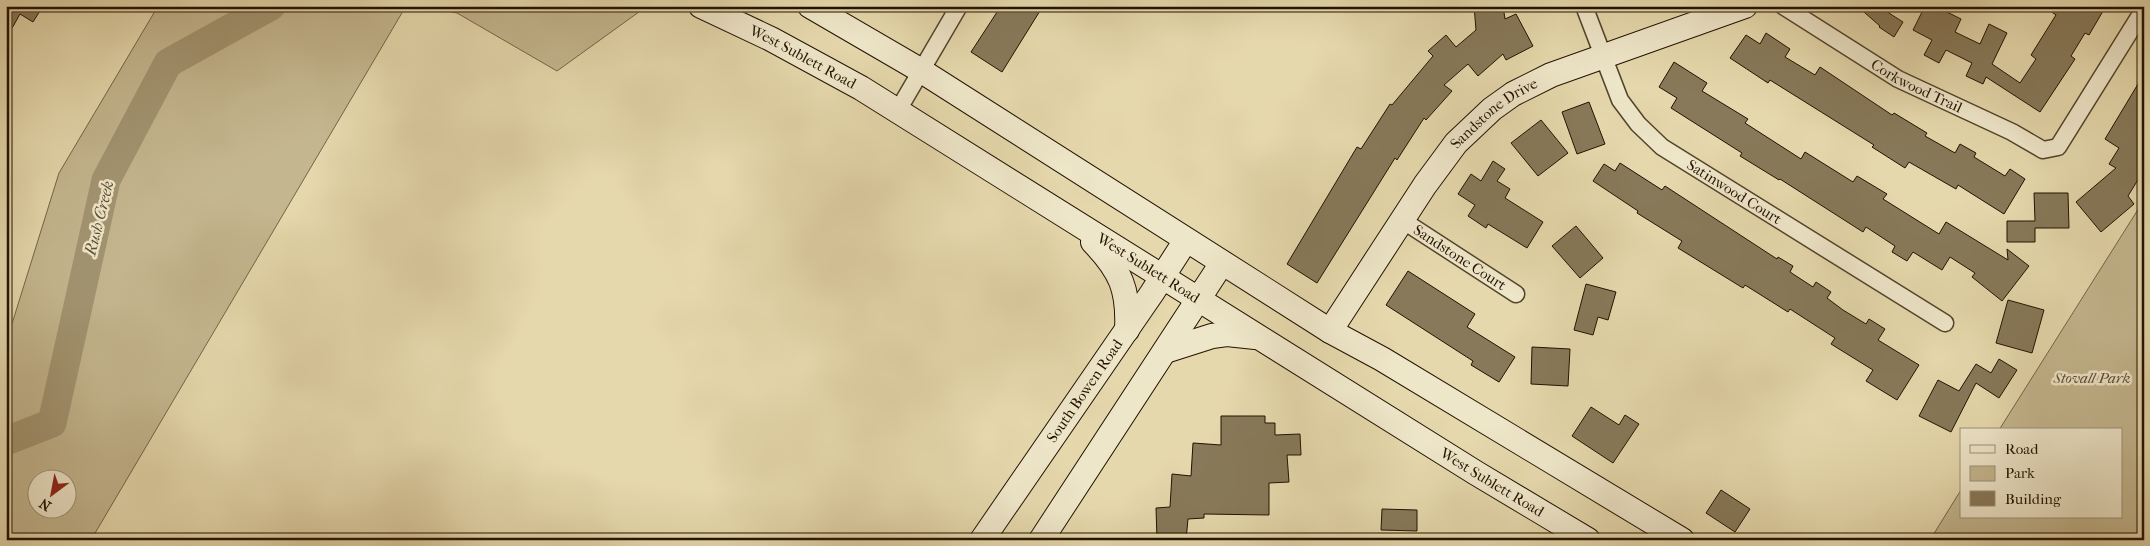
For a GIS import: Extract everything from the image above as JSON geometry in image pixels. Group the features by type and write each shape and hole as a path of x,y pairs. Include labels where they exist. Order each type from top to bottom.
{"main road":[{"name":"West Sublett Road","path":"702,6 771,39 861,88 896,112 1476,473 1588,540"},
{"path":"810,6 920,70 1330,331 1382,359 1682,540"},
{"name":"Sandstone Drive","path":"1330,331 1402,220 1456,144 1492,109 1513,94 1551,75 1745,6"},
{"path":"1075,223 1111,260 1124,284 1128,308 1127,330"},
{"name":"South Bowen Road","path":"982,540 1127,330 1186,240"},
{"path":"1041,540 1222,264"},
{"path":"1165,351 1203,337 1227,334 1260,338"}],"street":[{"path":"896,112 959,6"},
{"name":"Satinwood Court","path":"1584,6 1620,100 1638,124 1662,147 1944,323"},
{"name":"Corkwood Trail","path":"1783,6 1898,79 2012,132 2043,150 2058,147 2144,9"},
{"name":"Sandstone Court","path":"1402,220 1516,294"}],"green space":[{"path":"158,6 406,6 91,540 6,540 6,343 59,173"},
{"path":"421,6 638,6 643,9 557,71 457,13"},
{"name":"Stovall Park","path":"2144,200 2144,540 1930,540 1960,492 1960,518 2122,518 2122,428 2000,428"}],"building":[{"path":"6,6 43,6 33,22 20,14 6,39"},
{"path":"1001,6 1043,6 1002,72 971,52"},
{"path":"1474,6 1503,6 1505,19 1516,14 1533,46 1506,60 1503,54 1478,76 1468,64 1444,85 1452,91 1426,120 1424,118 1397,160 1395,158 1317,283 1287,264 1357,147 1361,149 1390,104 1392,105 1433,56 1428,51 1446,35 1456,47 1476,30"},
{"path":"1857,6 1878,6 1903,22 1894,37 1879,27"},
{"path":"1925,6 1935,6 1961,19 1955,32 1980,44 1989,24 2007,33 1992,64 2020,83 2036,59 2031,55 2056,15 2043,6 2106,6 2089,35 2085,33 2071,56 2075,59 2040,112 1986,77 1983,84 1966,76 1972,63 1946,50 1939,63 1924,55 1932,40 1913,30"},
{"path":"1766,33 1790,49 1785,57 1815,75 1820,67 1892,115 1894,113 1927,133 1925,136 1955,153 1960,144 1976,153 1974,157 2005,176 2010,169 2025,179 2004,214 1958,185 1956,189 1909,162 1905,168 1872,147 1874,145 1770,80 1768,83 1730,58 1746,35 1760,44"},
{"path":"1674,62 1707,83 1702,91 1748,119 1745,123 1801,159 1805,152 1853,182 1857,176 1887,194 1883,199 1939,234 1946,222 2008,260 2007,249 2029,266 2002,301 1972,277 1975,273 1950,257 1942,270 1913,252 1907,261 1892,252 1895,246 1866,227 1863,232 1740,156 1742,153 1671,108 1677,98 1659,87"},
{"path":"2144,74 2144,170 2128,196 2134,204 2101,232 2076,202 2116,168 2109,164 2119,148 2105,139"},
{"path":"1589,102 1605,144 1577,154 1562,112"},
{"path":"1541,120 1568,153 1538,176 1511,143"},
{"path":"1493,161 1505,169 1497,181 1510,189 1505,198 1543,222 1527,248 1488,224 1486,228 1468,216 1475,205 1458,194 1471,174 1481,181"},
{"path":"1620,163 1662,190 1665,186 1777,259 1778,257 1793,266 1790,272 1813,287 1816,282 1831,292 1827,298 1843,310 1866,324 1869,319 1885,329 1878,340 1919,365 1897,400 1866,381 1873,370 1831,344 1835,338 1790,309 1788,312 1745,285 1743,288 1678,248 1682,241 1637,213 1638,211 1593,181 1604,164 1615,171"},
{"path":"2034,193 2068,193 2069,228 2035,228 2035,242 2007,242 2007,221 2035,221"},
{"path":"1576,226 1603,258 1580,278 1552,246"},
{"path":"1408,271 1475,314 1467,327 1515,357 1499,382 1471,365 1473,361 1386,305"},
{"path":"1586,284 1616,292 1608,320 1598,317 1593,335 1574,330"},
{"path":"2008,300 2044,310 2032,353 1996,343"},
{"path":"1532,347 1570,349 1568,386 1531,384"},
{"path":"1999,359 2017,370 1999,398 1976,383 1951,432 1919,416 1938,380 1959,391 1976,364 1991,373"},
{"path":"1591,407 1619,425 1625,415 1639,424 1613,463 1572,436"},
{"path":"1221,416 1265,416 1265,423 1275,423 1275,435 1300,434 1301,455 1287,455 1289,482 1269,483 1269,515 1204,514 1204,518 1188,519 1186,540 1157,540 1156,508 1170,507 1172,474 1191,476 1193,443 1221,445"},
{"path":"1721,490 1750,509 1735,532 1706,513"},
{"path":"1382,509 1417,510 1417,531 1381,530"}],"waterway":[{"name":"Rush Creek","path":"6,441 52,423 106,180 168,63 271,6"}]}
